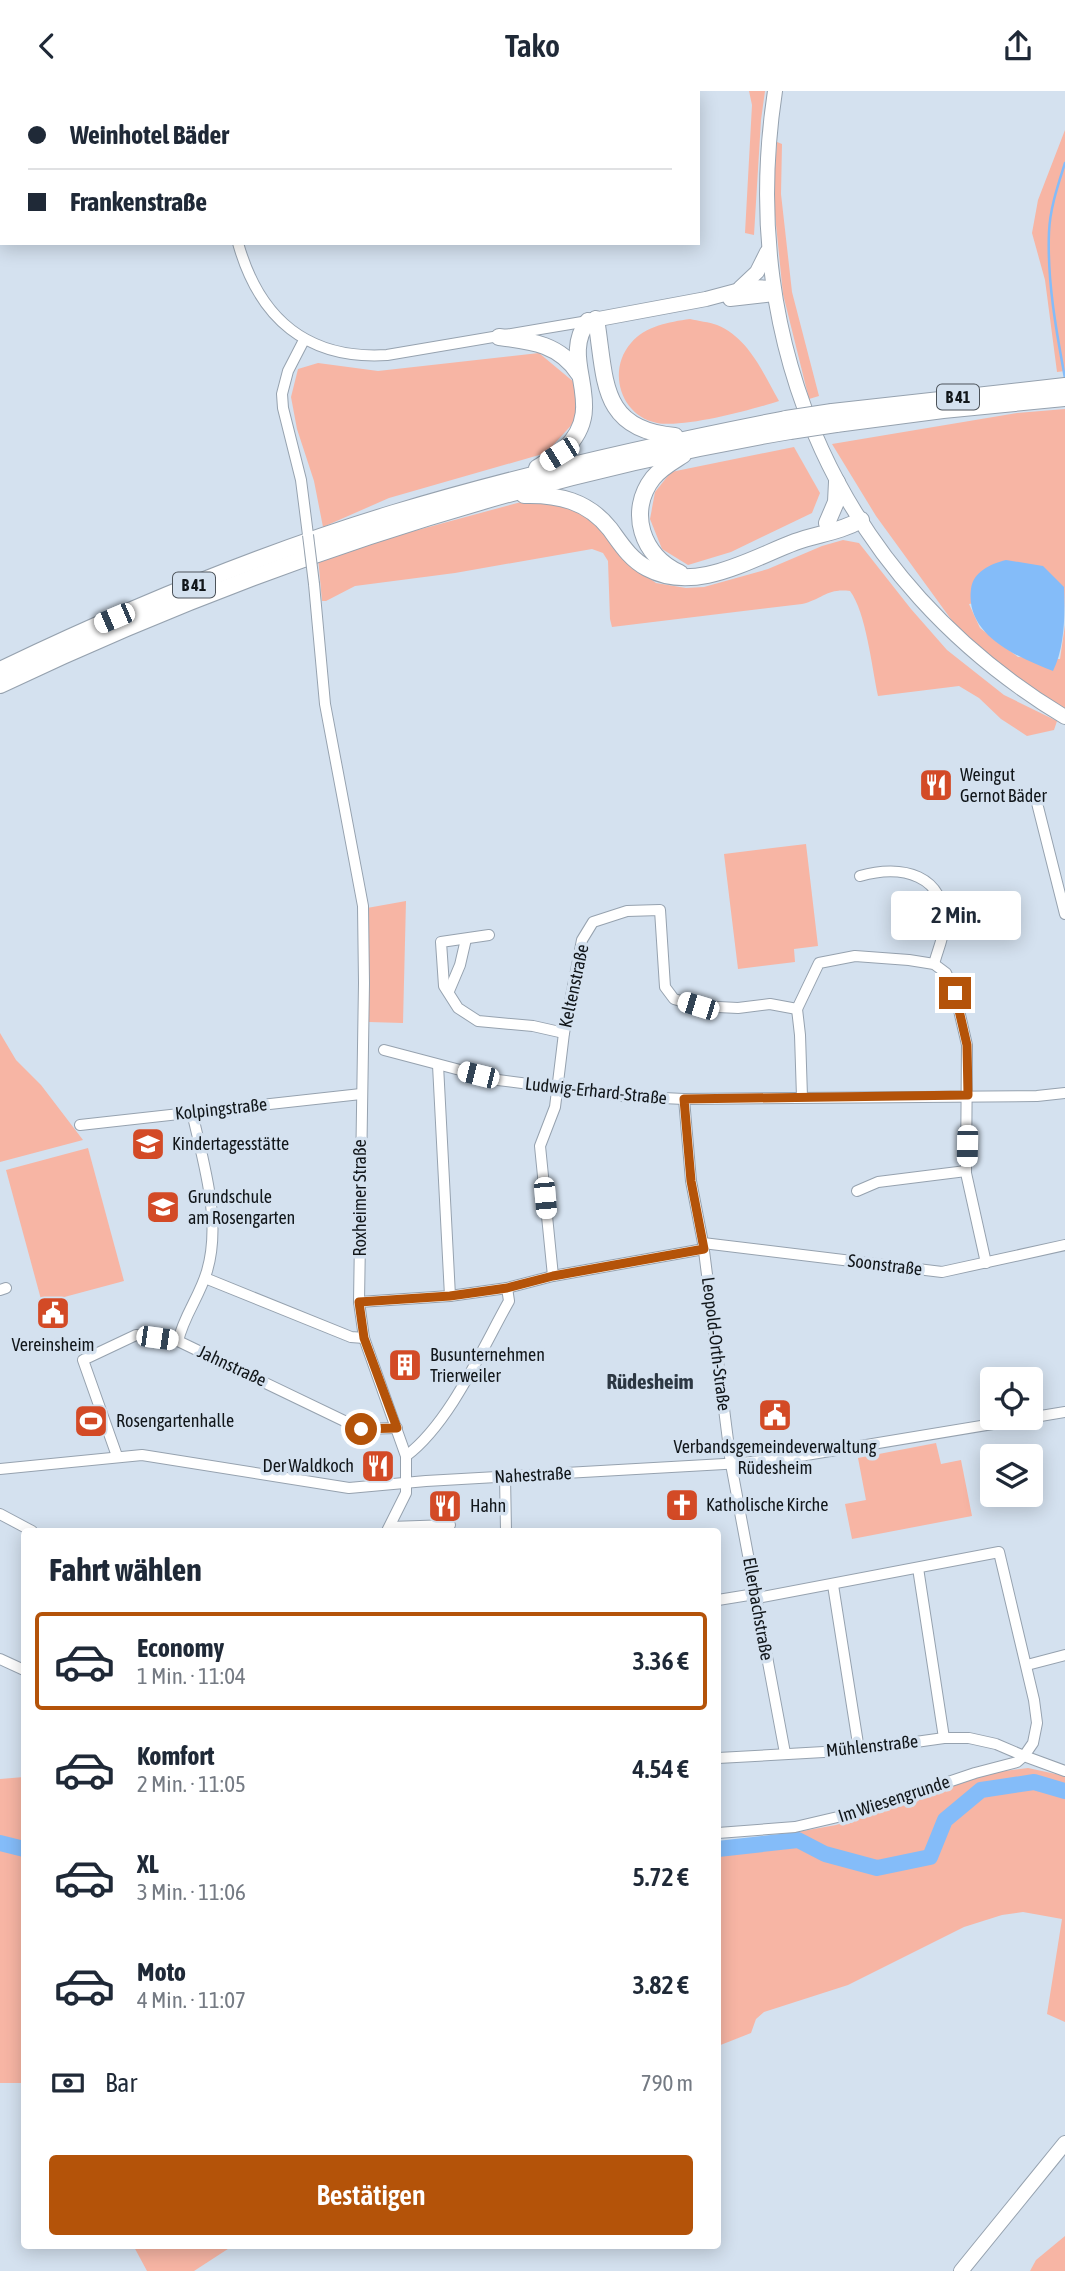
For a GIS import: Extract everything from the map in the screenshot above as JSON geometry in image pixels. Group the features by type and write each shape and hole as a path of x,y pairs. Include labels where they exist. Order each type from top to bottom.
{"highway":[{"name":"B 41","path":"523,477 559,454 575,436 582,421 585,404 577,345 580,332 592,320"},
{"name":"B 41","path":"592,320 607,388 616,408 626,420 641,430 691,443"},
{"path":"499,337 533,341 548,346 566,358 582,379"},
{"name":"B 41","path":"0,670 83,631 244,565 393,513 523,477 788,425 1060,392"},
{"name":"B 41","path":"0,685 137,622 372,533 497,495 691,443"},
{"name":"B 41","path":"691,443 653,478 644,493 640,520 647,545 658,559 681,573 699,576"},
{"path":"827,523 836,502 837,482"},
{"name":"B 41","path":"497,495 550,495 569,499 600,518 625,550 646,568 672,576 699,576"},
{"path":"798,541 827,523 859,517"},
{"path":"699,576 733,567 798,541 843,528 859,517"}],"main road":[{"path":"775,91 765,195 768,250 773,291 791,370 815,436 837,482 884,554 944,626 1014,684 1065,717"},
{"path":"738,290 757,272 768,250"},
{"path":"706,299 758,286 773,291"},
{"path":"592,320 706,299 773,291"},
{"path":"961,2271 1065,2143"}],"street":[{"path":"239,245 246,271 264,303 304,340 341,353 376,356 592,320"},
{"name":"Roxheimer Straße","path":"304,340 288,371 282,394 283,408 301,480 325,704 363,906 359,1302 364,1338 407,1456 406,1493 389,1528"},
{"path":"1036,799 1065,914"},
{"path":"860,876 877,871 909,874 924,879 931,885 942,903 944,928 934,964"},
{"name":"Keltenstraße","path":"553,1276 540,1146 555,1107 564,1033 582,940 593,922 627,911 660,910 665,987 674,999 698,1006 738,1008 770,1004 797,1009"},
{"path":"489,936 441,942 444,986 458,1008 478,1021 533,1026 564,1033"},
{"path":"449,991 460,965 466,939"},
{"path":"802,1097 797,1009 819,963 855,956 934,964 946,973 955,993 967,1045 966,1171 986,1263"},
{"name":"Ludwig-Erhard-Straße","path":"384,1050 498,1080 621,1096 684,1099 1037,1096 1065,1093"},
{"path":"438,1065 450,1296"},
{"name":"Kolpingstraße","path":"80,1125 361,1094"},
{"name":"Leopold-Orth-Straße","path":"684,1099 691,1181 704,1246 732,1464"},
{"path":"178,1341 182,1324 205,1278 214,1238 208,1182 192,1112"},
{"path":"856,1191 878,1182 966,1171"},
{"name":"Soonstraße","path":"359,1302 450,1296 507,1288 553,1276 704,1246 942,1272 1065,1245"},
{"path":"205,1278 351,1337 364,1338"},
{"path":"407,1456 431,1433 459,1391 509,1301 507,1288"},
{"name":"Jahnstraße","path":"117,1456 83,1360 136,1335 178,1341 361,1429 397,1428"},
{"name":"Nahestraße","path":"0,1469 142,1455 349,1488 505,1476 732,1464 794,1457 1065,1412"},
{"name":"Ellerbachstraße","path":"732,1464 785,1753"},
{"path":"505,1476 506,1528"},
{"path":"0,1514 26,1528"},
{"path":"404,1528 450,1525"},
{"path":"721,1600 755,1594 762,1597 833,1585 999,1552 1027,1665 1037,1723 1033,1743 1024,1756 1065,1771"},
{"path":"918,1568 944,1738"},
{"path":"833,1585 859,1750"},
{"path":"1027,1665 1065,1655"},
{"path":"0,1659 21,1669"},
{"name":"Mühlenstraße","path":"721,1758 859,1750 944,1738 969,1738 996,1744 1024,1756"},
{"name":"Im Wiesengrunde","path":"721,1833 795,1827 859,1812 975,1773 1017,1762 1024,1756"}],"shaded area":[{"path":"749,91 765,91 754,235 745,233 752,105"},
{"path":"1065,130 1065,371 1057,372 1045,280 1032,233 1038,200"},
{"path":"777,142 782,144 781,194 792,292 819,396 809,399 783,294 773,195"},
{"path":"690,319 717,325 738,338 754,357 779,401 684,423 657,423 644,419 634,411 621,391 619,378 624,354 637,337 650,329"},
{"path":"539,353 575,383 576,420 546,453 389,498 323,527 314,481 297,429 291,397 298,369 318,363 378,371"},
{"path":"1065,409 1065,612 1064,587 969,604 980,628 1018,657 1060,659 1065,625 1065,710 993,661 953,622 876,516 832,444 1017,413"},
{"path":"794,447 820,493 812,513 731,552 688,565 662,549 650,519 655,492 671,472"},
{"path":"521,502 560,502 588,515 628,563 656,583 686,588 704,587 768,569 843,540 859,543 947,650 1004,695 1057,721 1054,730 1027,736 1001,719 979,698 959,686 878,696 864,626 856,600 850,591 830,592 802,604 612,627 608,561 603,553 592,549 455,573 355,586 322,601 318,557"},
{"path":"806,844 818,946 794,949 795,962 738,969 724,854"},
{"path":"406,901 403,1023 369,1022 367,908"},
{"path":"0,1033 16,1060 41,1085 83,1140 0,1162"},
{"path":"88,1148 124,1281 42,1303 6,1170"},
{"path":"936,1443 941,1464 961,1460 972,1516 852,1539 845,1504 866,1500 858,1458"},
{"path":"1028,1768 1065,1776 1065,2022 1047,2014 1062,1919 1023,1912 1002,1915 964,1927 848,1985 764,2012 756,2019 751,2033 721,2045 721,1845 836,1825 890,1808 951,1780"},
{"path":"21,1777 21,2083 0,2083 0,1779"},
{"path":"1065,2236 1065,2271 1030,2271 1036,2260"},
{"path":"135,2249 228,2249 194,2271 147,2271"}],"water":[{"path":"1006,560 1043,566 1064,587 1062,641 1053,671 1024,659 996,642 976,619 971,605 972,583 983,570"}],"waterway":[{"path":"1065,163 1051,214 1049,232 1053,305 1065,378"},
{"path":"721,1849 798,1840 825,1854 877,1868 930,1857 945,1820 981,1790 1034,1782 1065,1791"},
{"path":"0,1843 21,1848"}],"place":[{"name":"Weingut Gernot Bäder","path":"936,785"},
{"name":"Kindertagesstätte","path":"148,1144"},
{"name":"Grundschule am Rosengarten","path":"163,1207"},
{"name":"Vereinsheim","path":"53,1313"},
{"name":"Busunternehmen Trierweiler","path":"405,1365"},
{"name":"Verbandsgemeindeverwaltung Rüdesheim","path":"775,1415"},
{"name":"Rosengartenhalle","path":"91,1421"},
{"name":"Der Waldkoch","path":"378,1466"},
{"name":"Katholische Kirche","path":"682,1505"},
{"name":"Hahn","path":"445,1506"}],"district":[{"name":"Rüdesheim","path":"650,1382"}],"route":[{"path":"361,1429 397,1428 364,1338 359,1302 450,1296 507,1288 553,1276 704,1249 691,1181 684,1099 968,1095 967,1045 955,993"}]}
